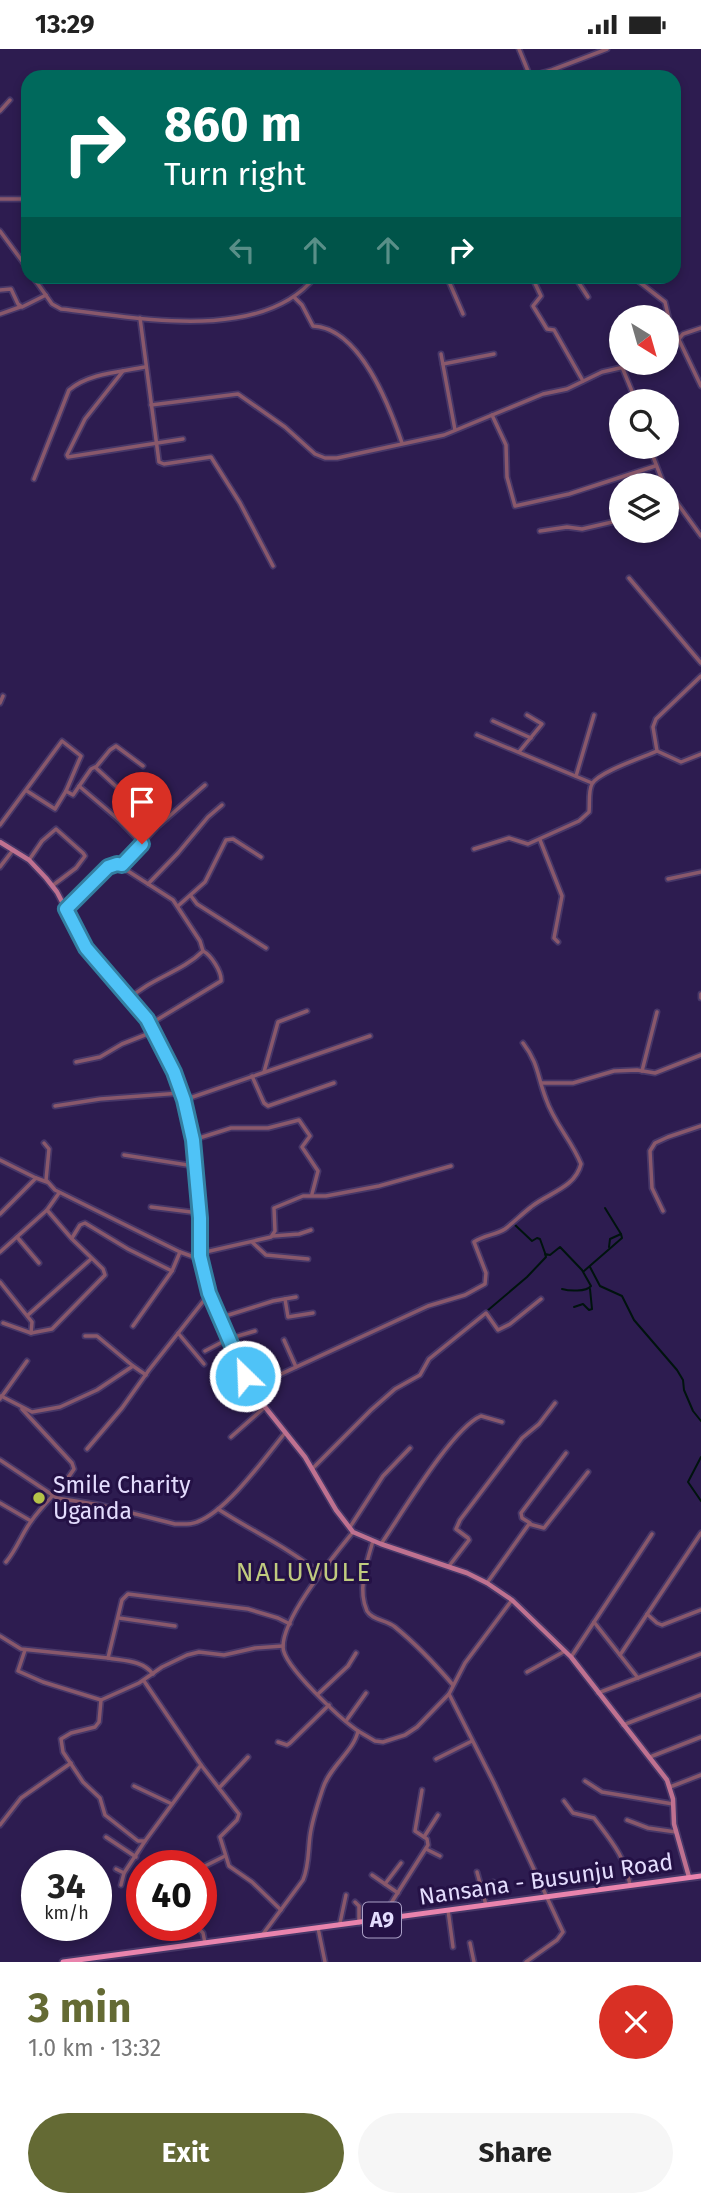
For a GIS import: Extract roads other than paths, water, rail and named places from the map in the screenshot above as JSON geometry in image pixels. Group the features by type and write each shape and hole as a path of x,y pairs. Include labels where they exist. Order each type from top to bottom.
{"main road":[{"name":"Nansana - Busunju Road","path":"63,1962 701,1876"}],"street":[{"path":"519,49 526,70"},
{"path":"552,70 607,49"},
{"path":"0,111 10,100"},
{"path":"0,199 21,199"},
{"path":"0,231 21,260"},
{"path":"38,284 52,304 61,309 193,322 219,320 264,310 294,297 308,284"},
{"path":"450,284 463,314"},
{"path":"535,284 541,296 534,302 534,308 547,329 554,330 583,381"},
{"path":"580,284 588,297"},
{"path":"642,284 666,305"},
{"path":"0,290 11,289 20,307"},
{"path":"0,314 46,295"},
{"path":"294,297 302,305 313,326 330,329 361,356 389,409 402,444"},
{"path":"140,318 158,461 162,464 211,457 240,503 273,566"},
{"path":"701,328 684,334 679,339 701,386"},
{"path":"441,354 455,430"},
{"path":"443,364 494,354"},
{"path":"34,479 69,390 94,377 145,367"},
{"path":"151,405 241,394 315,454 337,458 444,435 543,394 557,393 609,370"},
{"path":"123,371 85,419 67,456 70,458 183,439"},
{"path":"492,415 506,445 507,477 516,507 569,494 655,466"},
{"path":"653,459 658,473"},
{"path":"679,508 701,536"},
{"path":"540,531 567,527 582,529 609,523"},
{"path":"629,578 701,663"},
{"path":"657,751 653,727 656,719 701,676"},
{"path":"0,703 3,696"},
{"path":"518,752 542,724 527,715"},
{"path":"576,776 594,715"},
{"path":"493,721 531,738"},
{"path":"477,735 593,783"},
{"path":"0,825 62,741 81,756 66,792 55,809 27,791"},
{"path":"66,792 73,795 91,769 116,746 143,766"},
{"path":"474,849 509,838 525,845 541,840 588,814 593,783 603,775 657,751 681,762 701,754"},
{"path":"96,767 133,802 118,820"},
{"path":"122,865 158,827 205,785"},
{"path":"79,786 142,844"},
{"path":"148,884 222,805"},
{"path":"29,860 55,829 83,853 85,856 76,868 52,885"},
{"path":"178,906 205,882 226,839 233,839 261,857"},
{"path":"541,840 562,896 554,938 558,942"},
{"path":"0,842 29,860 52,885 86,948 155,1031 184,1100 193,1140 200,1254 209,1293 238,1366 313,1468 325,1492 351,1529 373,1541 449,1566 486,1583 512,1600 571,1657 667,1780 673,1804 672,1815 689,1877"},
{"path":"0,867 13,850"},
{"path":"66,909 108,867 117,864 167,895 178,906 203,951 208,953 220,973 220,981 150,1024"},
{"path":"668,879 701,872"},
{"path":"191,897 266,948"},
{"path":"130,999 145,985 183,967 203,951"},
{"path":"264,1072 279,1020 307,1011"},
{"path":"642,1071 657,1012"},
{"path":"76,1062 100,1057 122,1044 155,1031"},
{"path":"184,1100 370,1036"},
{"path":"253,1387 428,1306 465,1295 485,1285 486,1273 474,1242 480,1237 505,1229 529,1208 564,1187 579,1171 581,1164 551,1110 537,1062 523,1043"},
{"path":"542,1083 564,1084 614,1071 655,1073 701,1055"},
{"path":"252,1076 264,1103 268,1105 334,1083"},
{"path":"55,1106 100,1099 181,1093"},
{"path":"193,1140 235,1127 268,1128 299,1120 310,1136 302,1147 318,1171 311,1195"},
{"path":"663,1211 652,1188 650,1151 655,1143 701,1126"},
{"path":"44,1143 49,1149 47,1182"},
{"path":"124,1155 194,1166"},
{"path":"0,1160 47,1182 60,1193 191,1256 273,1236 311,1230"},
{"path":"273,1236 275,1206 299,1197 326,1196 379,1186 451,1166"},
{"path":"0,1214 36,1178"},
{"path":"0,1252 47,1210 60,1193"},
{"path":"151,1207 199,1213"},
{"path":"1,1324 31,1333 48,1330 104,1277 103,1269 47,1210"},
{"path":"72,1238 80,1225 85,1223 172,1271"},
{"path":"17,1237 39,1263"},
{"path":"252,1242 266,1255 308,1259"},
{"path":"133,1326 172,1271 180,1252"},
{"path":"28,1315 91,1259"},
{"path":"0,1282 28,1315 33,1325 31,1333"},
{"path":"87,1449 209,1293"},
{"path":"219,1318 296,1297"},
{"path":"285,1299 288,1317 313,1313"},
{"path":"313,1468 371,1410 396,1389 420,1375 429,1359 485,1314 488,1314 498,1330 510,1324 541,1299"},
{"path":"205,1351 228,1339 255,1331"},
{"path":"178,1333 204,1364"},
{"path":"85,1336 97,1336 146,1375"},
{"path":"284,1340 296,1367"},
{"path":"26,1361 0,1397 32,1412 71,1403 101,1388 133,1366"},
{"path":"449,1566 469,1540 456,1529 460,1520 522,1438 539,1424 555,1403"},
{"path":"231,1437 265,1406"},
{"path":"6,1562 16,1550 31,1521 72,1472 73,1465 22,1409"},
{"path":"381,1544 443,1454 470,1423 481,1416 502,1422"},
{"path":"0,1461 65,1500 100,1505 175,1524 195,1523 218,1509 286,1432"},
{"path":"410,1448 383,1476 290,1624 283,1647 289,1663 358,1731 379,1742 399,1738 418,1727 449,1694 464,1663 512,1600"},
{"path":"566,1453 520,1513 522,1518 541,1528 545,1527 588,1472"},
{"path":"0,1503 31,1521"},
{"path":"218,1509 298,1556 320,1573"},
{"path":"486,1583 532,1524"},
{"path":"620,1655 701,1533"},
{"path":"571,1657 652,1534"},
{"path":"373,1541 364,1582 366,1609 372,1616 396,1628 453,1685"},
{"path":"108,1658 122,1600 128,1594 248,1609 290,1624"},
{"path":"647,1614 660,1625 701,1610"},
{"path":"119,1618 175,1626"},
{"path":"594,1622 638,1678"},
{"path":"0,1636 25,1650 139,1663 147,1666 153,1674"},
{"path":"25,1650 18,1671 43,1682 101,1700 144,1681 194,1653 224,1655 255,1648 283,1647"},
{"path":"527,1672 565,1651"},
{"path":"318,1694 348,1666 356,1653"},
{"path":"598,1693 701,1654"},
{"path":"144,1681 201,1765 238,1812 239,1818 220,1835 229,1866 252,1882 281,1910"},
{"path":"346,1721 366,1693"},
{"path":"449,1694 563,1932 526,1962"},
{"path":"623,1725 701,1695"},
{"path":"101,1700 99,1722 95,1727 71,1733 61,1739 61,1748 83,1783 100,1798 105,1815 138,1841 145,1841"},
{"path":"278,1742 286,1745 290,1743 330,1705"},
{"path":"262,1936 297,1890 307,1872 312,1826 323,1787 358,1731"},
{"path":"648,1758 701,1737"},
{"path":"436,1759 473,1741"},
{"path":"219,1788 248,1757"},
{"path":"0,1825 21,1797 71,1763"},
{"path":"140,1850 201,1765"},
{"path":"670,1787 701,1775"},
{"path":"585,1781 602,1792 673,1804"},
{"path":"134,1786 172,1804"},
{"path":"388,1919 388,1908 426,1849 428,1841 415,1831 422,1790"},
{"path":"564,1801 573,1812 594,1818 621,1856 627,1868 630,1885"},
{"path":"424,1837 438,1815"},
{"path":"627,1821 648,1828 676,1832"},
{"path":"106,1837 126,1850"},
{"path":"426,1849 440,1856"},
{"path":"217,1860 225,1856"},
{"path":"386,1884 401,1863"},
{"path":"116,1869 124,1873"},
{"path":"121,1885 126,1870"},
{"path":"477,1872 486,1905"},
{"path":"372,1875 398,1892"},
{"path":"481,1886 493,1882"},
{"path":"339,1926 346,1895"},
{"path":"355,1902 359,1906 359,1923"},
{"path":"448,1910 453,1947"},
{"path":"318,1929 325,1962"},
{"path":"470,1943 474,1962"}],"waterway":[{"path":"605,1208 621,1234 610,1239 609,1247"},
{"path":"514,1224 532,1241 540,1239 545,1253"},
{"path":"584,1271 622,1238 621,1234"},
{"path":"487,1311 527,1277 546,1257 545,1254 550,1255 560,1247 582,1270 591,1286 573,1291 562,1289"},
{"path":"590,1267 600,1286 622,1296 634,1320 677,1370 693,1411 701,1421"},
{"path":"574,1307 583,1304 589,1310 592,1309 590,1289"},
{"path":"701,1457 688,1482 701,1501"}],"place":[{"name":"Smile Charity Uganda","path":"39,1498"}],"district":[{"name":"NALUVULE","path":"304,1572"}]}
